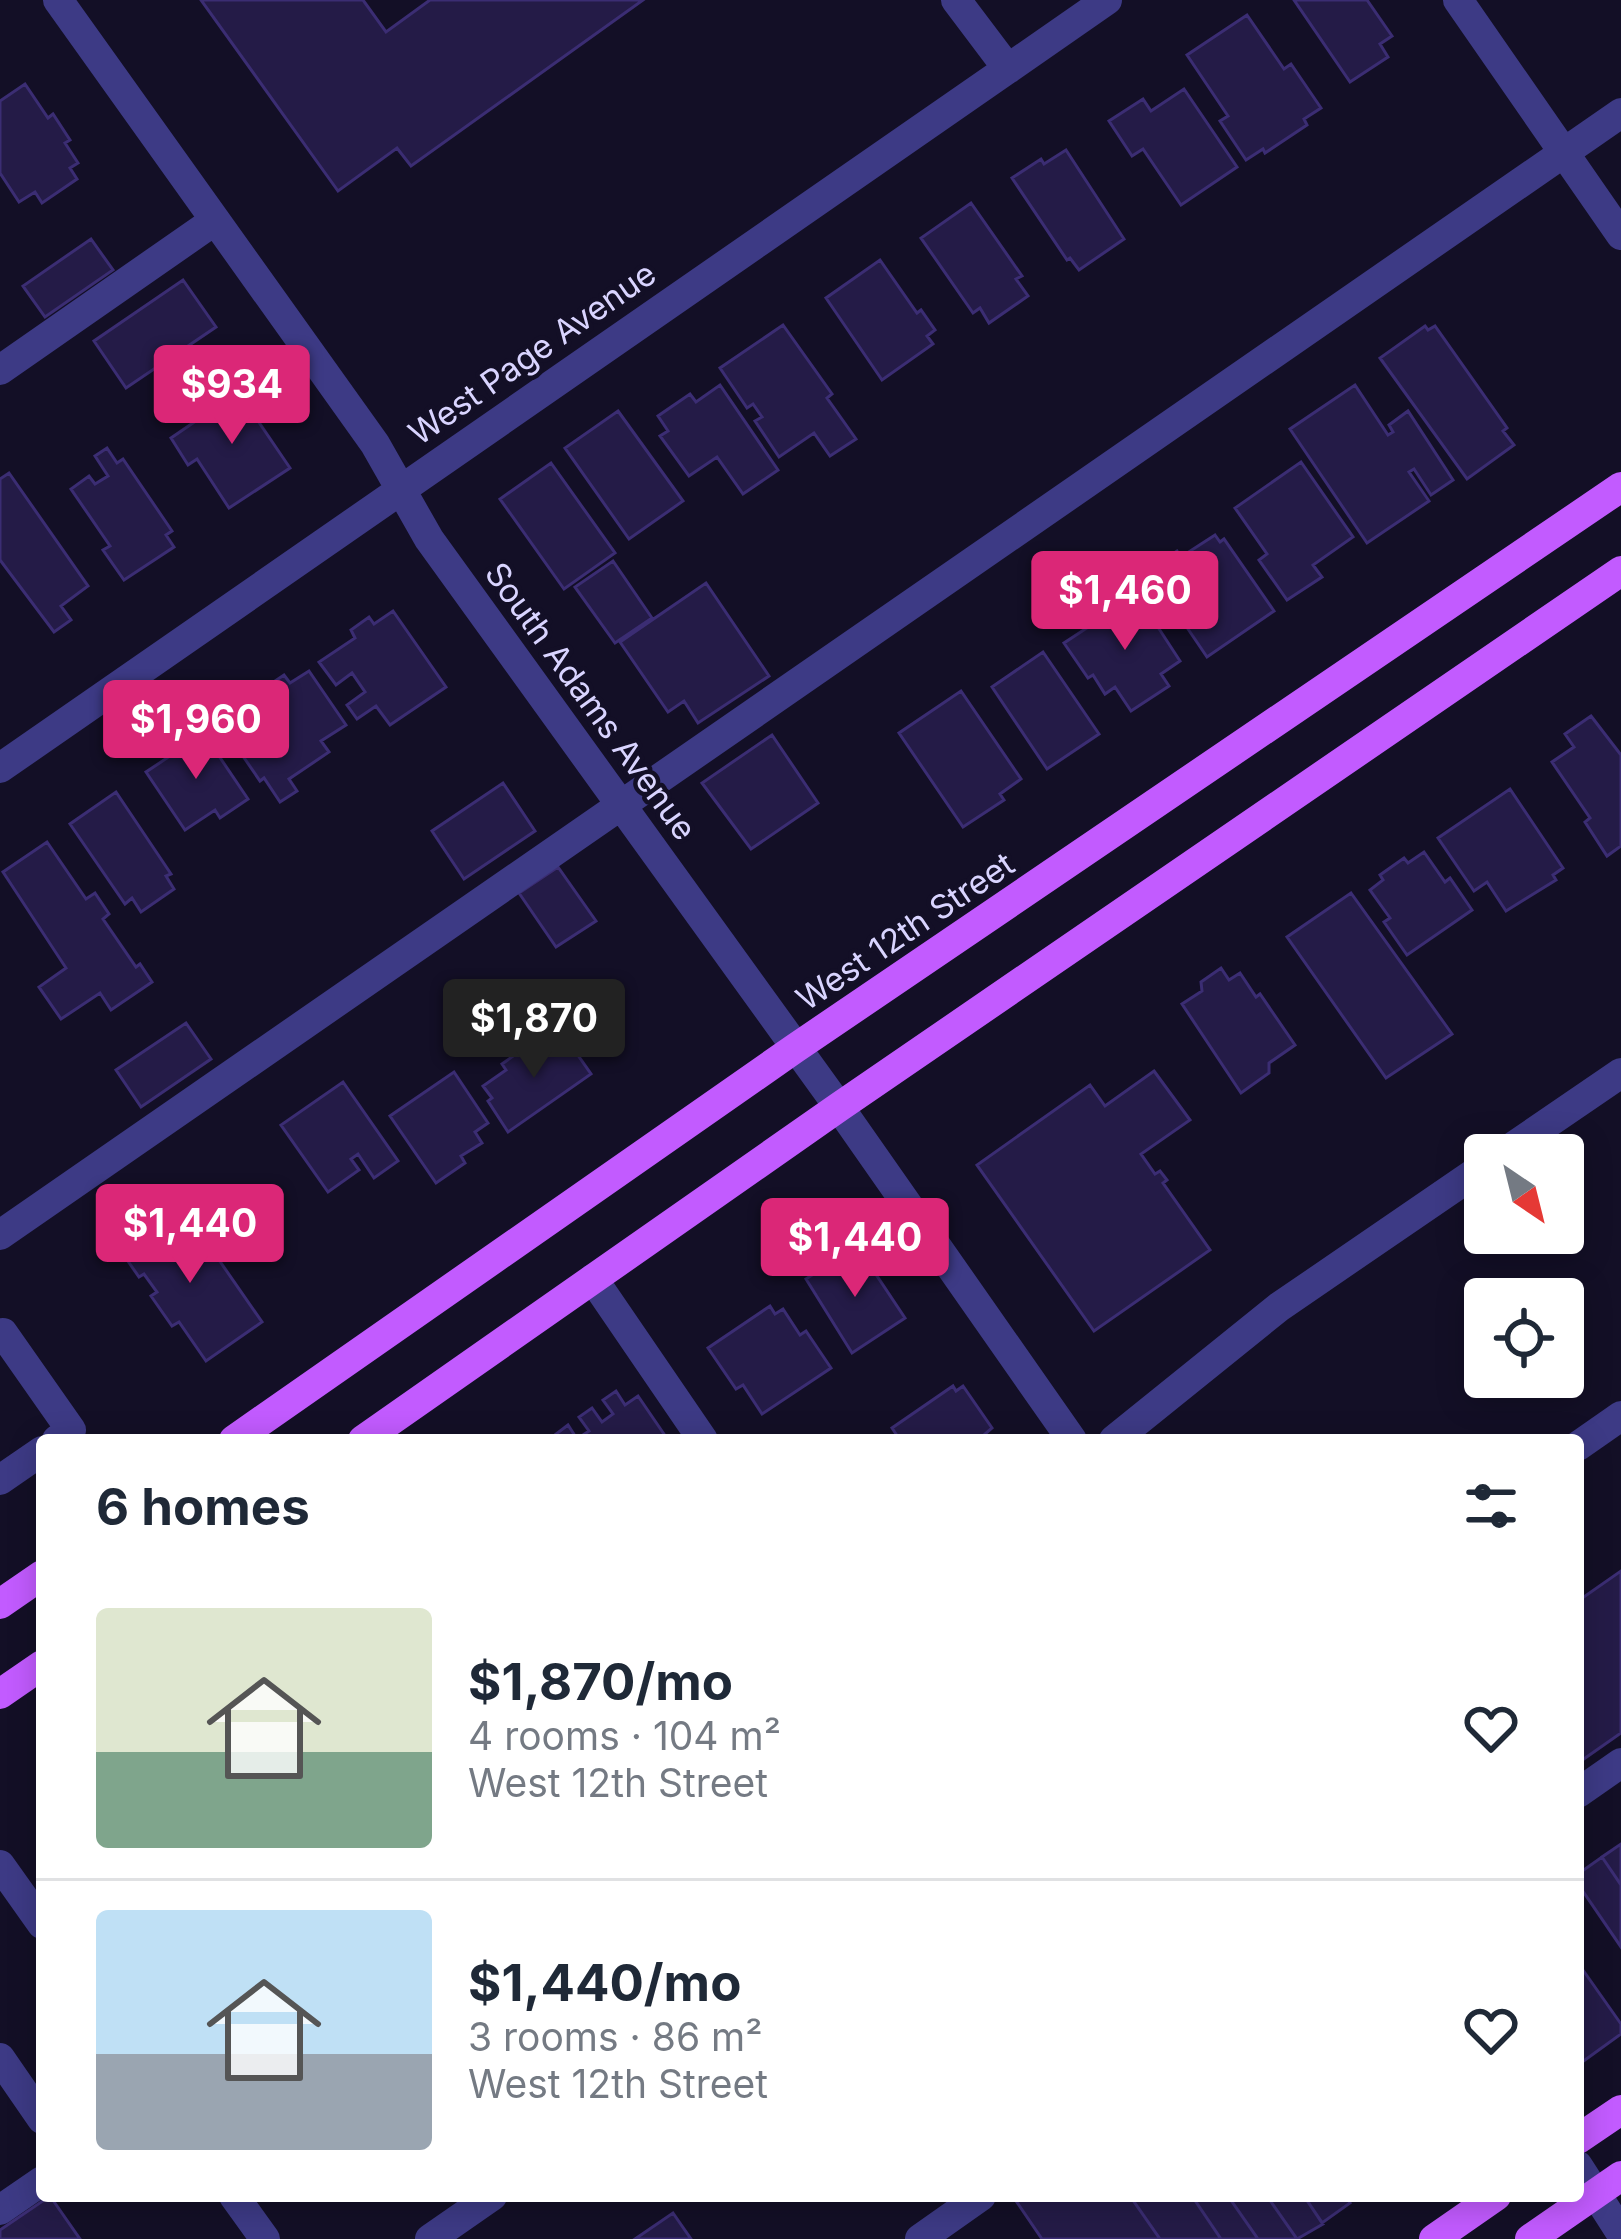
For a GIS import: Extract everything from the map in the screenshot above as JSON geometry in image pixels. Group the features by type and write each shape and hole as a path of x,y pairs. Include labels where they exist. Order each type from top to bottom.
{"main road":[{"name":"West 12th Street","path":"243,1434 794,1049 1621,487"},
{"path":"372,1434 1621,571"},
{"path":"0,1604 36,1579"},
{"path":"0,1694 36,1669"},
{"path":"1584,2135 1621,2110"},
{"path":"1584,2202 1621,2176"},
{"path":"1434,2239 1487,2202"},
{"path":"1530,2239 1584,2202"}],"street":[{"name":"South Adams Avenue","path":"58,0 375,444 429,539 839,1107 1068,1434"},
{"path":"956,0 1008,69"},
{"name":"West Page Avenue","path":"0,768 1107,0"},
{"path":"1458,0 1621,235"},
{"path":"0,1235 1621,113"},
{"path":"0,370 214,221"},
{"path":"1532,1134 1621,1073"},
{"path":"1121,1434 1279,1307 1464,1180"},
{"path":"592,1280 699,1434"},
{"path":"0,1335 3,1333 71,1430 65,1434"},
{"path":"1584,1442 1621,1416"},
{"path":"0,1480 36,1454"},
{"path":"1584,1789 1621,1763"},
{"path":"0,1865 36,1916"},
{"path":"0,2059 36,2110"},
{"path":"1584,2177 1621,2233"},
{"path":"0,2210 36,2185"},
{"path":"238,2202 265,2239"},
{"path":"430,2239 483,2202"},
{"path":"920,2239 972,2202"}],"building":[{"path":"201,0 363,0 386,32 430,0 643,0 411,166 397,148 338,191"},
{"path":"1294,0 1367,0 1392,36 1380,44 1388,57 1350,82"},
{"path":"1247,15 1284,69 1291,64 1321,108 1304,119 1307,125 1246,160 1220,121 1228,116 1187,55"},
{"path":"25,84 48,118 53,114 78,163 70,168 77,179 42,203 35,192 19,202 0,173 0,101"},
{"path":"1184,89 1237,167 1181,205 1143,149 1132,156 1109,121 1143,99 1151,111"},
{"path":"1066,150 1124,239 1079,270 1067,260 1012,178"},
{"path":"971,203 1022,276 1016,279 1028,296 989,323 980,308 973,313 921,238"},
{"path":"91,239 113,270 45,317 23,286"},
{"path":"880,260 917,313 921,310 935,330 927,336 933,344 882,380 826,298"},
{"path":"183,280 216,327 126,388 94,341"},
{"path":"783,325 832,394 827,398 856,439 830,456 814,433 779,457 755,421 762,417 753,404 747,408 720,368"},
{"path":"1425,326 1428,330 1435,326 1514,445 1467,479 1380,358"},
{"path":"720,385 778,470 743,494 717,457 689,476 660,436 668,431 658,416 690,394 696,402"},
{"path":"1355,385 1388,435 1393,432 1389,425 1408,411 1453,480 1431,495 1414,469 1409,472 1429,501 1367,543 1290,429"},
{"path":"244,386 261,411 254,415 290,468 229,508 197,459 188,465 171,438 206,414 200,405 217,394 222,401"},
{"path":"618,411 683,501 629,539 565,448"},
{"path":"107,448 117,463 123,459 172,531 166,535 174,547 124,580 103,550 110,546 71,489 89,476 95,484 108,476 95,456"},
{"path":"1301,462 1353,537 1313,565 1322,577 1287,600 1259,560 1267,554 1235,508"},
{"path":"551,463 615,553 564,589 500,499"},
{"path":"9,473 88,586 61,606 71,620 54,632 0,560 0,479"},
{"path":"1215,535 1220,542 1224,539 1274,611 1207,657 1148,570 1177,551 1181,557"},
{"path":"613,561 652,618 615,643 575,587"},
{"path":"706,583 769,676 698,723 684,701 668,712 620,642"},
{"path":"1137,595 1180,661 1161,674 1169,686 1131,711 1115,687 1105,694 1093,675 1088,678 1064,643"},
{"path":"393,611 446,687 390,725 376,706 357,719 347,705 365,692 352,673 336,685 319,662 355,638 351,630 369,617 374,624"},
{"path":"1043,652 1099,734 1047,769 992,687"},
{"path":"309,671 346,725 321,741 329,752 289,779 297,791 280,802 223,727 250,708 245,701 284,675 290,683"},
{"path":"961,691 1021,779 1000,794 1004,800 963,827 899,733"},
{"path":"1591,716 1621,755 1621,846 1607,856 1585,822 1590,818 1552,762 1574,747 1565,734"},
{"path":"200,728 248,799 220,818 215,810 185,830 146,772 179,750 175,745"},
{"path":"772,735 818,803 751,849 702,783"},
{"path":"503,783 535,831 464,879 432,831"},
{"path":"1510,789 1563,868 1553,875 1556,880 1506,911 1487,882 1474,891 1438,838"},
{"path":"116,792 171,874 166,876 174,889 141,912 132,898 125,904 70,824"},
{"path":"47,842 86,899 95,893 109,914 103,919 152,982 111,1010 100,993 61,1019 39,987 66,968 3,872"},
{"path":"1424,852 1472,910 1407,955 1384,922 1390,918 1370,890 1383,880 1380,875 1404,858 1408,863"},
{"path":"558,867 596,921 556,947 519,893"},
{"path":"1351,893 1452,1034 1386,1078 1287,937"},
{"path":"1221,968 1229,980 1240,973 1295,1045 1269,1063 1269,1073 1241,1093 1182,1004 1202,991 1201,982"},
{"path":"186,1023 211,1059 141,1107 116,1070"},
{"path":"544,1034 558,1053 570,1044 591,1074 508,1132 483,1086 506,1070 502,1064"},
{"path":"1154,1071 1190,1120 1141,1154 1155,1174 1160,1171 1167,1180 1163,1183 1210,1250 1094,1331 977,1165 1090,1085 1105,1106"},
{"path":"454,1072 488,1123 475,1132 482,1143 461,1156 465,1163 436,1183 390,1116"},
{"path":"343,1082 398,1161 374,1178 358,1154 351,1159 359,1170 328,1192 281,1125"},
{"path":"165,1210 200,1259 212,1250 262,1322 206,1361 179,1322 172,1326 151,1296 157,1292 144,1274 139,1277 116,1244"},
{"path":"852,1249 858,1259 863,1255 905,1318 852,1353 806,1279"},
{"path":"770,1306 775,1314 783,1309 800,1335 806,1331 831,1368 762,1414 743,1385 736,1389 708,1348"},
{"path":"953,1386 956,1391 963,1386 992,1428 985,1434 896,1434 892,1428"},
{"path":"616,1391 625,1405 638,1396 664,1434 584,1434 589,1431 579,1417 592,1408 602,1422 613,1414 603,1400"},
{"path":"1621,1571 1621,1733 1584,1759 1584,1597"},
{"path":"1621,1844 1621,1885 1602,1857"},
{"path":"1602,1857 1621,1885 1621,1947 1584,1893 1584,1870"},
{"path":"1584,1972 1621,2024 1621,2034 1584,2061"},
{"path":"41,2202 54,2202 80,2239 0,2239 0,2230"},
{"path":"1017,2202 1134,2202 1160,2239 1042,2239"},
{"path":"1134,2202 1196,2202 1221,2239 1160,2239"},
{"path":"1196,2202 1232,2202 1258,2239 1221,2239"},
{"path":"1232,2202 1271,2202 1297,2239 1258,2239"},
{"path":"1271,2202 1308,2202 1323,2224 1297,2239"},
{"path":"1308,2202 1349,2202 1350,2203 1322,2223"},
{"path":"673,2213 691,2239 635,2239"}]}
